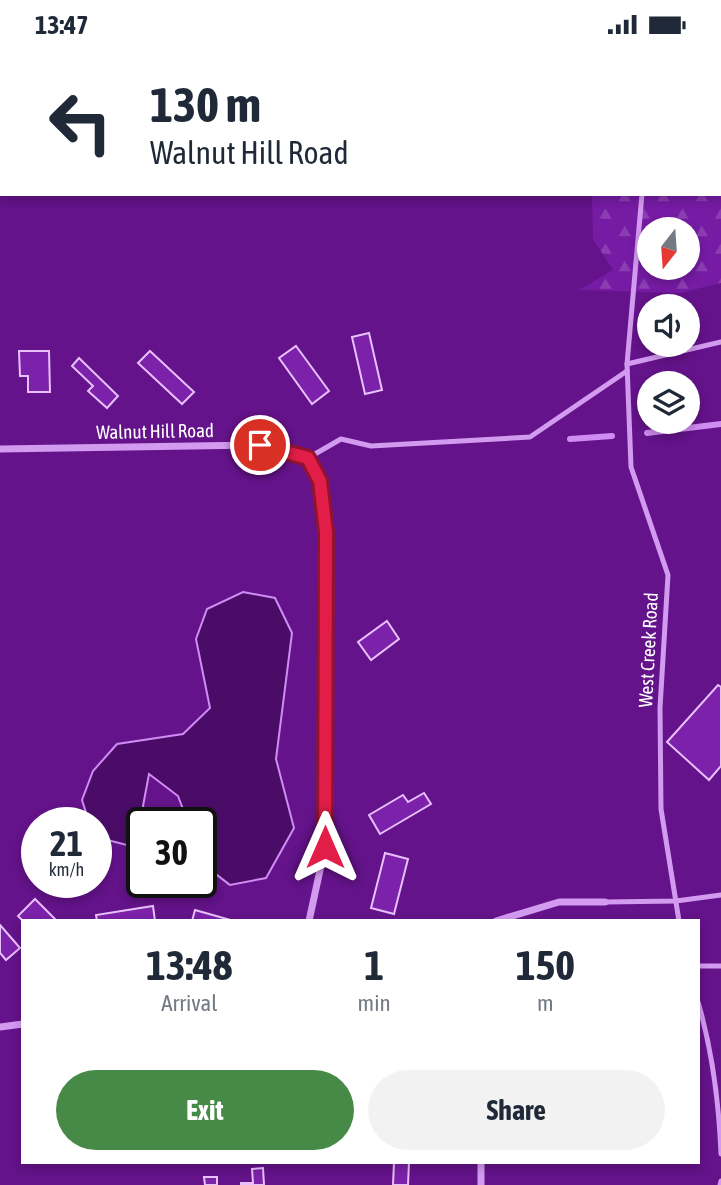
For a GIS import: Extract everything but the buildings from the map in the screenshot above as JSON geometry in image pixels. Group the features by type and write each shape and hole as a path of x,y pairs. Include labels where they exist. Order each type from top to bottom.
{"street":[{"name":"Walnut Hill Road","path":"0,449 260,445 308,458"},
{"path":"308,458 320,481 326,532 325,847 309,919"},
{"path":"497,919 559,902 605,902"},
{"path":"0,1027 21,1024"},
{"path":"481,1164 481,1185"}],"lane":[{"name":"West Creek Road","path":"642,196 627,364 631,467 668,575 660,708 661,809 679,919"},
{"path":"627,364 721,342"},
{"path":"308,458 341,439 371,446 530,437 627,371"},
{"path":"605,902 676,901 721,895"},
{"path":"700,966 721,966"},
{"path":"700,1009 720,1123 721,1154"},
{"path":"713,1082 721,1082"}],"green space":[{"path":"592,196 721,196 721,283 680,293 579,290 613,270 593,239"}],"shaded area":[{"path":"243,592 275,598 292,633 276,759 294,828 266,878 230,885 217,875 217,807 182,807 178,796 149,774 143,807 126,807 126,845 112,841 112,807 84,807 82,800 93,771 117,744 183,734 210,708 196,639 207,609"}],"waterway":[{"path":"700,427 721,424"},
{"path":"570,439 612,436"}],"route":[{"path":"260,445 308,458 320,481 326,532 325,847"}]}
